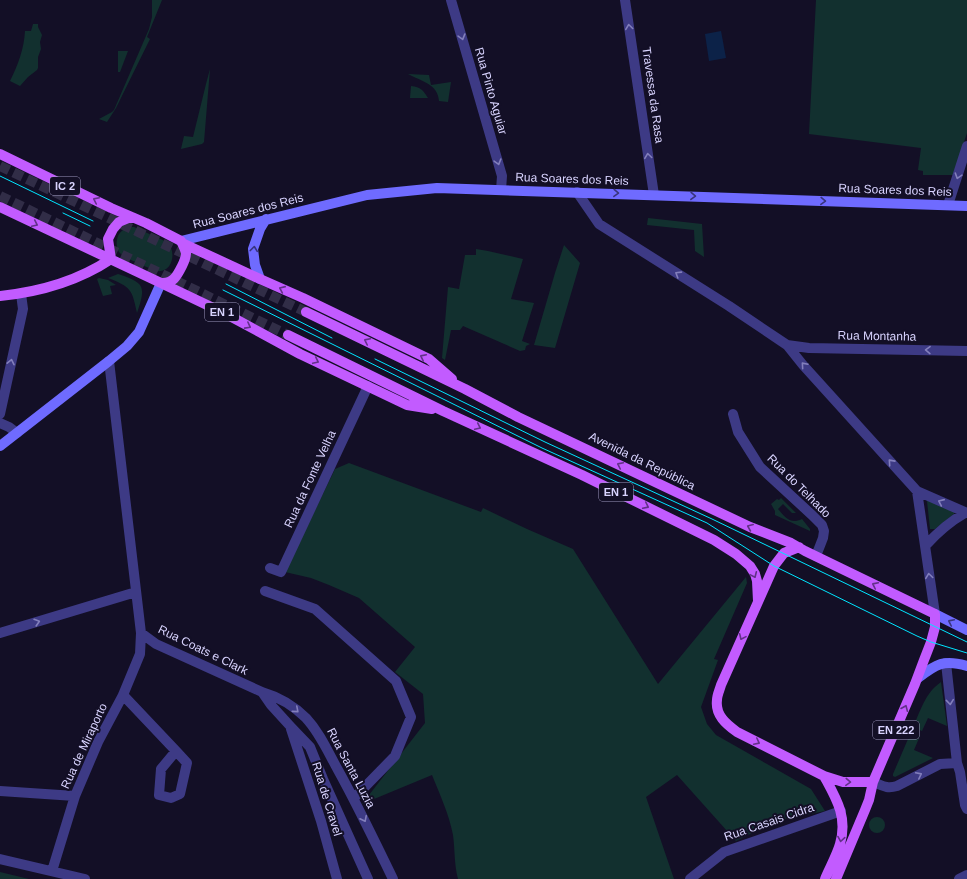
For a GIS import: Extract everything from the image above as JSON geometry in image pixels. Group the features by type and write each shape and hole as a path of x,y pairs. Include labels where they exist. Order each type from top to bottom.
{"main road":[{"name":"IC 2","path":"0,154 131,217"},
{"name":"Rua Soares dos Reis","path":"182,242 266,219 367,195 437,188 654,194 967,206"},
{"path":"0,207 111,259"},
{"name":"EN 1","path":"131,217 303,298 429,360 465,389"},
{"path":"111,259 108,239 110,234 119,222 131,217"},
{"path":"260,279 255,265 253,249 260,229 266,219"},
{"path":"0,446 127,346 139,332 162,283 172,280 177,276 186,252 182,242"},
{"name":"EN 1","path":"111,259 228,315 300,354 407,405 443,411"},
{"path":"0,296 21,294 51,287 84,274 101,266 111,259"},
{"name":"Avenida da República","path":"306,312 518,416 750,527 791,542 816,556 967,630"},
{"name":"EN 1","path":"288,336 443,411 582,475 692,528 725,546 750,566 757,581 758,602"},
{"path":"799,547 784,554 774,566 721,685 716,701 719,714 727,725 736,732 824,776 844,782 874,782"},
{"path":"918,678 936,627 935,614"},
{"path":"918,678 932,667 946,663 958,663 967,666"},
{"name":"EN 222","path":"836,879 869,800 874,782 918,678"},
{"path":"824,776 835,795 841,811 842,827 840,844 825,879"}],"street":[{"name":"Rua Pinto Aguiar","path":"451,0 502,176 501,190"},
{"name":"Travessa da Rasa","path":"625,0 654,194"},
{"path":"948,205 967,146"},
{"path":"577,192 599,224 787,345 803,365 917,491 966,513"},
{"path":"0,414 23,309 21,294"},
{"name":"Rua Montanha","path":"787,345 810,348 967,351"},
{"name":"Rua Coats e Clark","path":"109,361 141,633 156,644 262,692 271,705 310,747 368,879"},
{"name":"Rua da Fonte Velha","path":"270,568 281,572 368,386"},
{"name":"Rua do Telhado","path":"733,414 738,432 760,467 822,525 824,538 816,556"},
{"path":"0,423 17,433"},
{"path":"917,491 935,614"},
{"path":"925,546 952,520 966,513"},
{"path":"265,591 315,609 396,681 411,717 395,756 354,798"},
{"path":"0,634 136,592"},
{"name":"Rua de Miraporto","path":"56,874 75,796 98,742 123,695 140,654 141,633"},
{"path":"946,663 957,763 967,809"},
{"name":"Rua Santa Luzia","path":"262,692 275,696 290,705 318,732 354,798 393,879"},
{"path":"123,695 176,751"},
{"name":"Rua de Cravel","path":"291,727 337,879"},
{"path":"874,782 891,788 940,764 957,763"},
{"path":"0,791 75,796"},
{"name":"Rua Casais Cidra","path":"690,879 724,852 841,811"},
{"path":"0,859 56,874 85,879"},
{"path":"959,879 967,875"}],"green space":[{"path":"152,0 162,0 147,37 150,39 116,108 107,122 99,119 114,110 149,29 152,17"},
{"path":"816,0 967,0 967,133 953,175 923,175 923,171 918,170 921,148 809,134"},
{"path":"33,24 38,24 42,35 40,42 41,49 38,57 38,68 20,86 10,81 20,57 25,31 31,31"},
{"path":"118,51 128,51 120,72 118,72"},
{"path":"210,69 204,142 202,144 181,149 184,136 193,137"},
{"path":"408,74 429,75 431,85 451,82 448,102 439,101 436,91 432,87"},
{"path":"411,86 421,89 428,98 410,98"},
{"path":"648,218 702,224 704,257 695,251 694,230 647,225"},
{"path":"131,227 167,242 172,251 172,261 167,269 157,271 123,256 120,253 117,244 118,237 124,229"},
{"path":"564,245 580,263 555,348 534,345 555,273"},
{"path":"476,249 523,259 511,299 534,303 522,341 530,344 526,346 525,350 520,351 463,326 460,330 451,330 445,360 442,358 448,287 459,289 465,255 476,255"},
{"path":"118,274 134,280 141,287 142,297 137,313 134,299 129,290 122,284 108,278"},
{"path":"97,279 108,280 116,285 110,286 112,294 103,296"},
{"path":"349,463 481,512 483,508 573,549 658,684 746,577 747,583 714,659 718,660 701,707 707,724 716,735 811,789 825,811 776,821 736,841 677,775 646,797 674,879 458,879 451,827 432,775 362,804 425,723 423,694 395,672 415,647 359,598 311,578 285,572 335,469"},
{"path":"781,498 796,513 792,513 783,504 778,509 783,515 791,521 798,521 802,519 810,531 775,515 775,511 771,504 777,499 779,500"},
{"path":"929,499 954,511 954,514 935,529 930,529 927,501"},
{"path":"941,682 947,726 928,718 922,731 913,727 927,697"},
{"path":"911,732 920,736 914,750 933,758 895,777 893,774"},
{"path":"877,817 884,822 885,825 880,832 877,833 870,828 869,825 874,818"},
{"path":"0,872 29,879 0,879"}],"water":[{"path":"721,31 726,58 709,61 705,34"}],"tunnel":[{"path":"0,166 306,312"},
{"path":"0,196 288,335"}],"tram line":[{"path":"0,176 93,221"},
{"path":"63,213 90,226"},
{"path":"226,284 332,338"},
{"path":"223,290 542,448 707,523 774,566 917,636 967,653"},
{"path":"375,359 545,442 712,519 967,642"}]}
